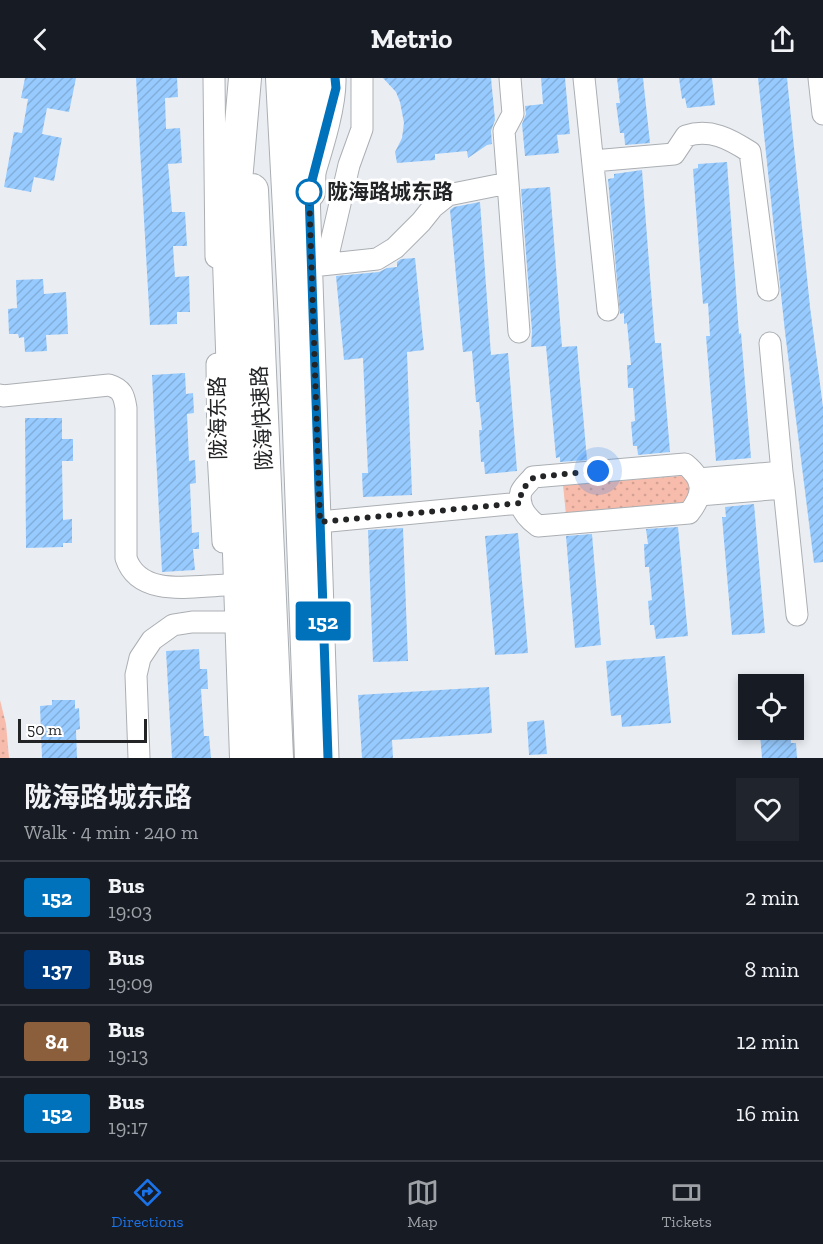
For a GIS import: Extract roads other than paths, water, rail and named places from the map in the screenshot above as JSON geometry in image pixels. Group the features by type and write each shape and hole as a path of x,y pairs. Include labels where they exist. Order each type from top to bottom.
{"highway":[{"path":"246,78 229,261 246,758"},
{"name":"陇海快速路","path":"246,78 277,758"},
{"path":"309,192 310,79"},
{"name":"陇海快速路","path":"310,79 295,321 311,758"}],"street":[{"name":"陇海东路","path":"214,78 218,452 226,585 231,758"},
{"path":"319,265 362,129 362,78"},
{"path":"510,78 513,114 504,131 519,332"},
{"path":"584,78 608,310"},
{"path":"819,78 823,114"},
{"path":"593,161 675,154 686,136 698,132 719,135 750,152 768,290"},
{"path":"319,265 377,259 395,248 441,199 448,195 508,183"},
{"path":"309,192 319,265 320,522 328,758"},
{"path":"770,343 797,615"},
{"path":"0,395 109,385 120,388 126,408 126,558 128,566 136,576 151,585 166,587 226,585"},
{"path":"685,464 693,470 699,487 698,502 689,513 538,526 526,517 521,503 521,491 534,477 685,464"},
{"path":"699,487 783,480"},
{"path":"320,522 521,503"},
{"path":"139,758 136,675 140,658 152,640 173,625 192,622 226,622"}],"place":[{"name":"陇海路城东路","path":"309,192"}]}
